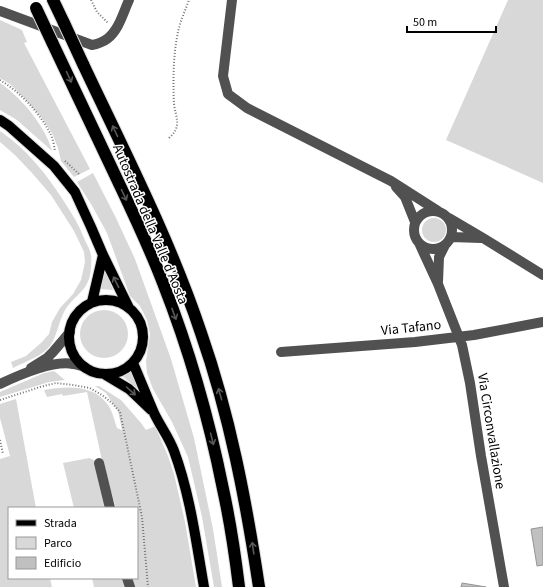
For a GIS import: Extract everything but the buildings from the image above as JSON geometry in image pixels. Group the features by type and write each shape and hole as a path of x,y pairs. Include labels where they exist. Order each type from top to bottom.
{"highway":[{"name":"Autostrada della Valle d'Aosta","path":"53,0 162,231 202,334 230,430 251,533 258,587"},
{"name":"Autostrada della Valle d'Aosta","path":"34,4 142,233 163,283 183,340 211,436 222,481 232,535 239,587"}],"main road":[{"path":"0,120 9,126 54,166 75,192 92,227 103,255 129,308 138,319 142,329 143,339 138,356 127,368 112,374 103,374"},
{"path":"92,302 103,255"},
{"path":"129,308 112,301 92,302 85,306 78,312 72,323 69,339 71,348 76,357 85,367 103,374 129,388 155,415"},
{"path":"133,363 155,415 166,432 174,449 181,470 204,587"}],"street":[{"path":"0,11 92,45 107,40 113,33 129,0"},
{"path":"232,0 223,76 228,94 247,108 391,181 543,275"},
{"path":"391,181 405,197 415,222"},
{"path":"438,211 427,211 418,217 415,222 413,228 414,235 420,245 433,249 440,248 448,241 452,231 452,224 449,218"},
{"path":"448,241 483,238"},
{"name":"Via Circonvallazione","path":"438,284 439,257 448,241"},
{"name":"Via Circonvallazione","path":"420,245 438,284 462,345 470,383 504,587"},
{"name":"Via Tafano","path":"281,352 415,342 474,335 543,322"},
{"path":"20,375 47,358 70,332"},
{"path":"0,384 20,375 48,366 72,363 85,367"},
{"path":"99,463 110,507"}],"path":[{"path":"91,0 97,12 110,26 119,22"},
{"path":"169,138 174,133 178,124 174,104 174,65 178,32 189,0"},
{"path":"0,80 9,86 34,110 51,134 55,150 54,166"},
{"path":"55,150 59,154"},
{"path":"62,158 79,174"},
{"path":"0,440 2,454"}],"green space":[{"path":"508,0 543,0 543,183 446,140"},
{"path":"0,20 22,30 27,42 24,43 90,169 74,177 61,161 52,133 42,118 10,84 0,78"},
{"path":"0,83 16,96 32,113 44,132 52,151 17,120 0,110"},
{"path":"0,131 28,155 51,183 78,224 89,248 91,257 90,274 87,284 65,310 50,346 38,356 13,368 11,362 26,356 49,334 52,322 60,308 73,294 81,280 85,262 84,252 74,231 51,195 15,155 0,142"},
{"path":"93,173 135,259 171,359 194,438 213,529 222,587 214,587 202,517 188,457 172,422 153,389 147,373 146,361 150,334 147,320 140,306 130,296 107,233 77,182"},
{"path":"434,218 443,221 446,230 443,239 434,242 425,239 422,230 425,221"},
{"path":"105,268 113,290 99,289"},
{"path":"104,310 113,312 121,317 126,325 128,334 126,343 121,351 113,356 104,358 95,356 87,351 82,343 80,334 82,325 87,317 95,312"},
{"path":"133,369 139,390 121,375"},
{"path":"54,371 65,380 49,382 0,397 0,392 44,373"},
{"path":"95,386 99,386 121,400 146,430 155,426 174,474 185,522 196,587 134,587 132,579 138,579 138,507 116,507 103,465 87,392 47,397 44,390 70,387 95,393 108,405 117,428 122,430 118,411 106,393"},
{"path":"16,399 36,507 8,507 8,579 50,579 52,587 0,587 0,459 10,456 0,418 0,404"},
{"path":"89,458 94,460 106,507 74,507 63,463"},
{"path":"92,579 124,579 126,587 94,587"}]}
